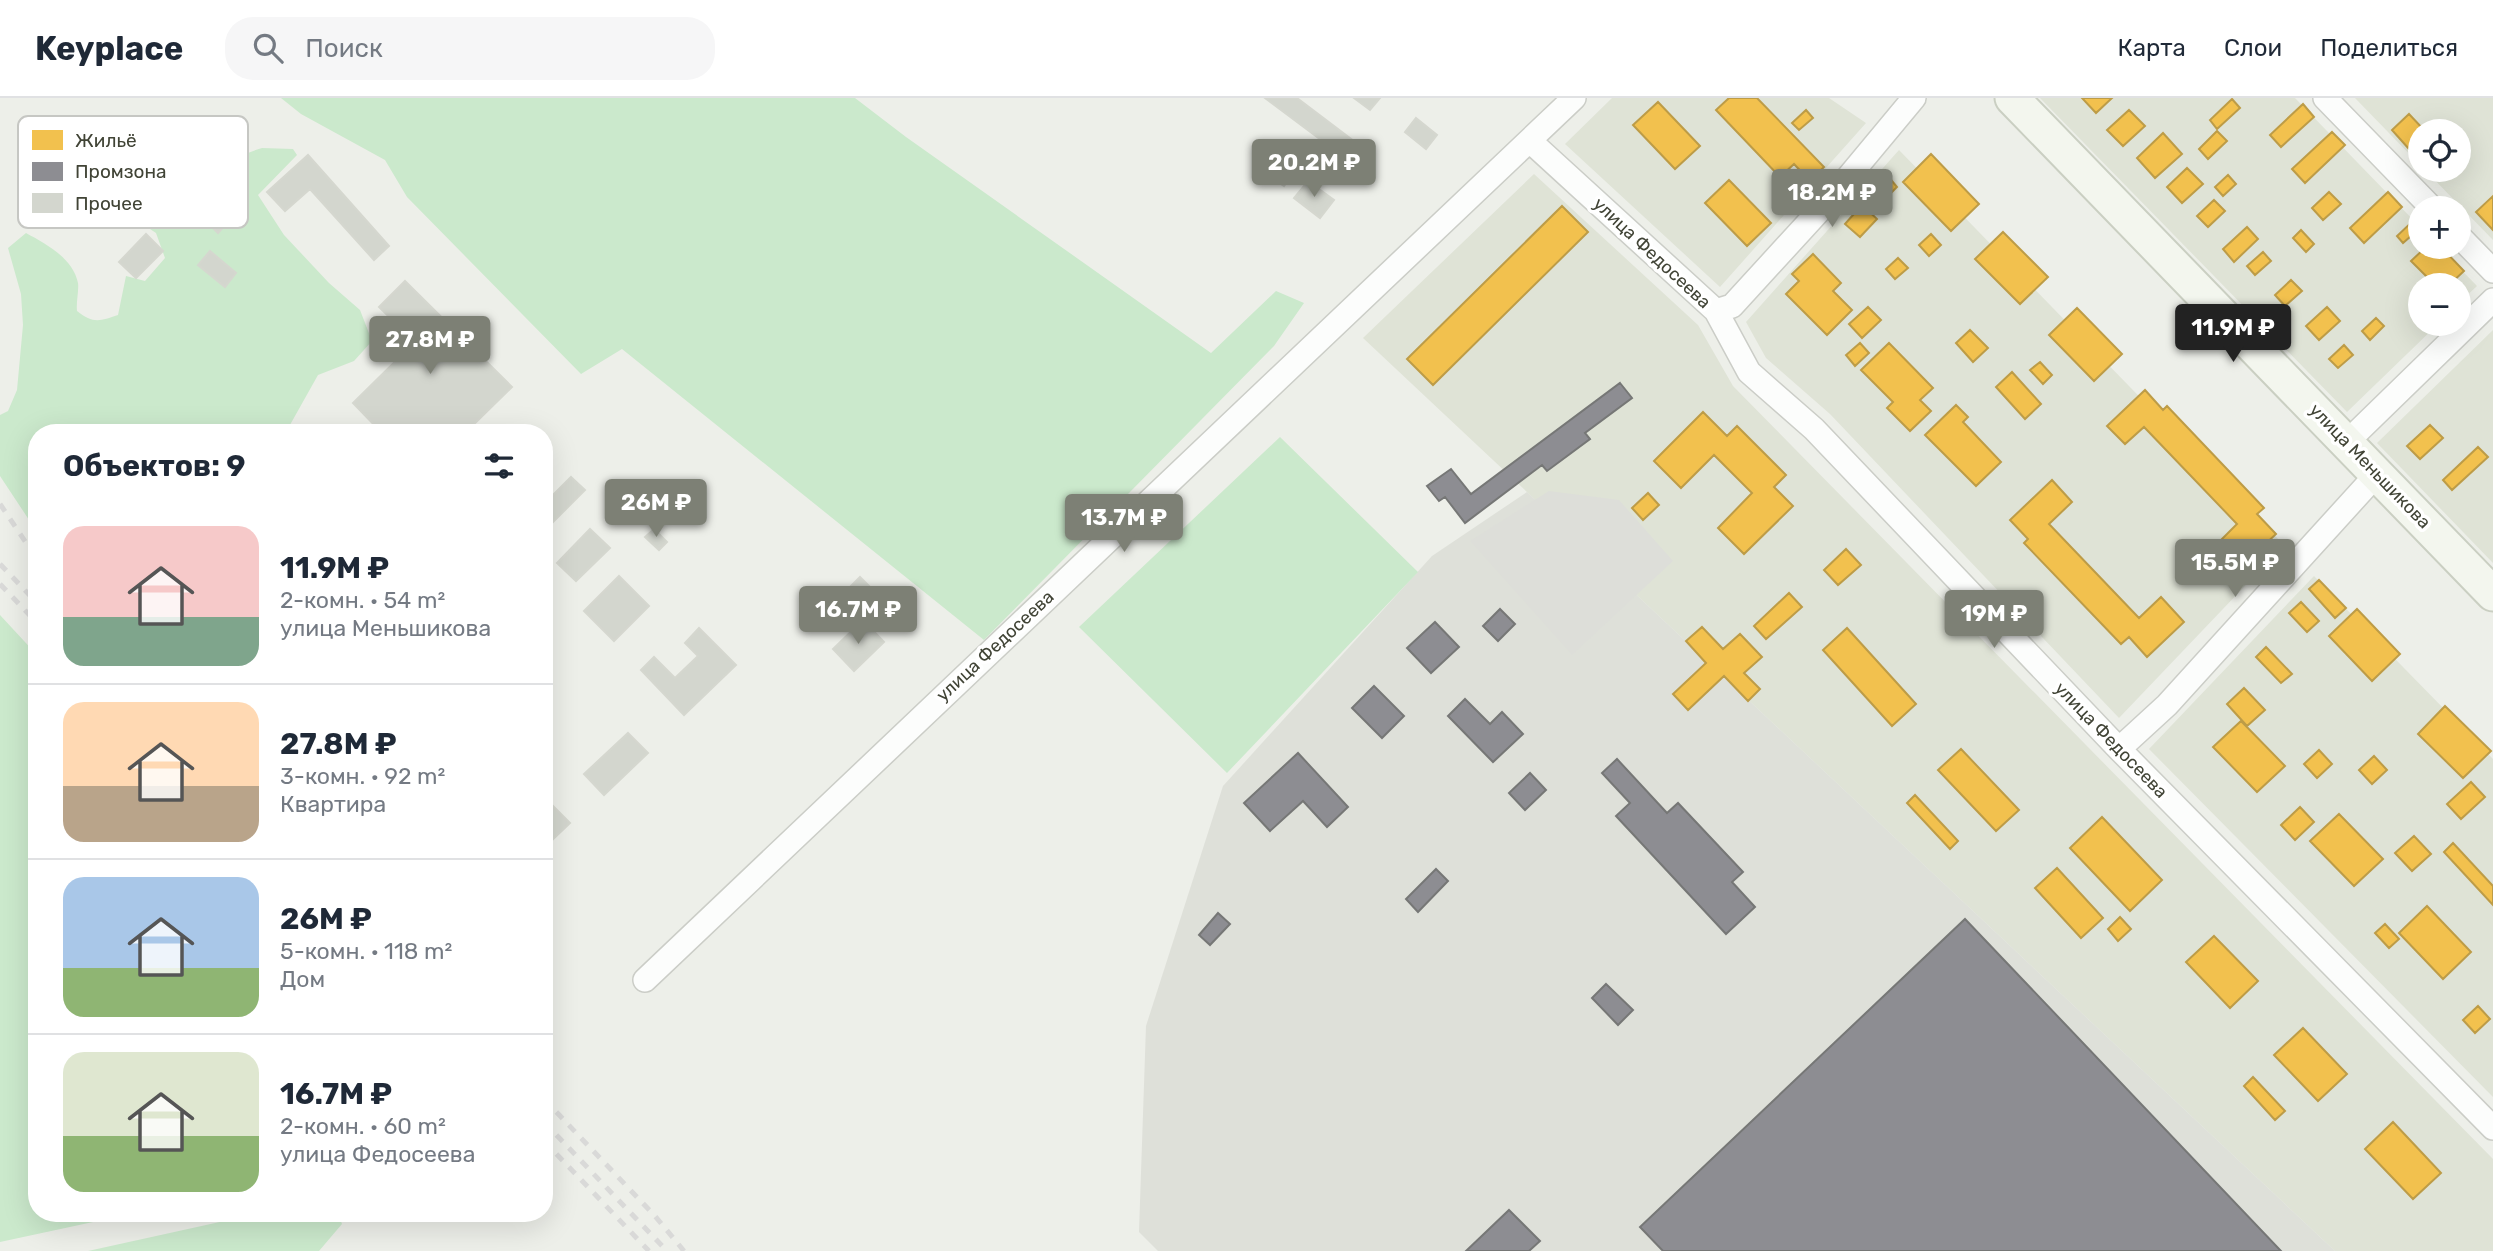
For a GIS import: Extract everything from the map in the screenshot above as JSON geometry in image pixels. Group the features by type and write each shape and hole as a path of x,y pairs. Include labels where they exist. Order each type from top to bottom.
{"main road":[{"name":"улица Меньшикова","path":"2012,98 2493,594"}],"street":[{"name":"улица Федосеева","path":"645,979 1574,98"},
{"path":"1716,311 1732,306 1830,199 1914,98"},
{"path":"2325,98 2420,196"},
{"name":"улица Федосеева","path":"1530,141 1716,311 1749,372 1814,429 2119,749 2493,1128"},
{"path":"2471,248 2493,271"},
{"path":"2347,442 2493,300"},
{"path":"2119,749 2167,705 2377,474"}],"shaded area":[{"path":"1612,98 1829,98 1866,123 1720,287 1565,144"},
{"path":"2040,98 2295,98 2408,215 2408,259 2451,259 2464,273 2408,273 2408,336 2426,336 2347,412"},
{"path":"2355,98 2493,98 2493,240 2471,217 2471,196 2450,196 2437,182 2471,182 2471,119 2408,119 2408,153"},
{"path":"1899,150 2284,545 2119,718 1830,414 1766,358 1746,322"},
{"path":"1534,174 1698,325 1733,386 2493,1159 2493,1251 2335,1251 1363,338"},
{"path":"2471,280 2477,286 2471,292"},
{"path":"2493,330 2493,563 2377,443"},
{"path":"1549,491 1619,500 1673,561 1572,655 1470,541"},
{"path":"1527,492 2335,1251 1158,1251 1139,1232 1146,1026 1223,786 1432,556"},
{"path":"2314,576 2493,759 2493,1097 2149,749"}],"green space":[{"path":"281,98 855,98 1211,353 1276,291 1304,303 1274,346 984,640 622,349 581,374 407,197 385,160 301,114"},
{"path":"262,148 293,149 297,155 258,195 284,235 329,283 360,310 372,341 354,361 318,375 290,424 28,424 28,518 0,476 0,415 8,411 17,390 23,325 21,294 8,248 26,233 42,242 71,266 78,283 77,311 97,320 118,315 126,276 145,281 165,258 156,233 148,228 248,228 248,153"},
{"path":"1280,437 1418,572 1227,773 1079,627"},
{"path":"0,615 28,645 28,1222 93,1222 0,1242"},
{"path":"219,1222 342,1224 319,1251 88,1251"}],"building: Жильё":[{"path":"1729,98 1757,98 1824,167 1810,181 1794,164 1780,177 1716,110"},
{"path":"2082,98 2112,98 2096,113"},
{"path":"2232,99 2240,108 2217,129 2210,120"},
{"path":"1658,102 1700,146 1675,169 1633,125"},
{"path":"2303,104 2314,117 2281,147 2270,135"},
{"path":"1806,110 1813,118 1799,130 1792,123"},
{"path":"2129,110 2145,126 2123,146 2107,130"},
{"path":"2409,114 2414,119 2408,119 2408,148 2392,130"},
{"path":"2217,131 2227,141 2208,159 2199,149"},
{"path":"2332,132 2345,145 2305,183 2292,169"},
{"path":"2163,133 2182,154 2155,178 2137,158"},
{"path":"1931,154 1979,204 1951,231 1903,182"},
{"path":"2187,168 2203,184 2182,203 2167,187"},
{"path":"1887,175 1897,187 1887,197 1876,185"},
{"path":"2228,175 2236,184 2223,196 2215,187"},
{"path":"1729,180 1771,223 1747,246 1705,203"},
{"path":"2329,192 2341,204 2323,220 2312,208"},
{"path":"2388,192 2402,207 2364,243 2350,228"},
{"path":"2493,196 2493,230 2476,212"},
{"path":"2214,200 2225,211 2208,227 2197,216"},
{"path":"1862,205 1877,219 1860,237 1845,224"},
{"path":"1562,206 1588,232 1433,385 1407,359"},
{"path":"2408,226 2408,239 2403,243 2397,236"},
{"path":"2247,227 2258,239 2234,262 2223,249"},
{"path":"2301,230 2314,244 2306,252 2293,238"},
{"path":"2003,232 2048,277 2020,304 1975,259"},
{"path":"1931,234 1941,245 1929,256 1919,245"},
{"path":"2263,252 2271,261 2255,275 2247,266"},
{"path":"1813,254 1841,283 1833,291 1852,310 1827,335 1786,294 1799,281 1792,274"},
{"path":"1898,258 1908,268 1895,279 1886,269"},
{"path":"2452,259 2464,271 2423,273 2411,261"},
{"path":"2291,280 2302,291 2285,306 2275,295"},
{"path":"1868,307 1881,320 1862,338 1849,324"},
{"path":"2327,307 2340,321 2319,340 2306,326"},
{"path":"2077,308 2122,354 2094,381 2049,335"},
{"path":"2376,318 2384,326 2370,340 2362,331"},
{"path":"1970,330 1988,348 1973,362 1956,343"},
{"path":"1860,343 1869,353 1855,366 1846,355"},
{"path":"1889,343 1933,388 1920,400 1931,411 1910,431 1887,408 1893,402 1861,370"},
{"path":"2344,345 2353,355 2338,368 2329,359"},
{"path":"2040,362 2052,375 2043,384 2030,370"},
{"path":"2012,372 2041,404 2025,419 1996,387"},
{"path":"2145,390 2163,410 2167,406 2264,508 2257,514 2276,534 2239,569 2216,545 2237,524 2144,427 2125,444 2107,426"},
{"path":"1956,405 1968,417 1963,422 2001,462 1976,486 1925,435"},
{"path":"1703,412 1727,436 1737,426 1786,475 1774,487 1793,506 1744,554 1718,528 1752,493 1714,455 1681,488 1654,461"},
{"path":"2430,425 2443,438 2420,459 2407,446"},
{"path":"2478,447 2488,457 2452,490 2443,480"},
{"path":"2052,480 2072,502 2049,524 2139,618 2161,597 2184,622 2147,657 2129,637 2121,644 2024,543 2028,539 2010,520"},
{"path":"1648,493 1659,505 1643,520 1632,508"},
{"path":"1846,549 1861,565 1838,585 1824,570"},
{"path":"2319,580 2346,608 2335,618 2309,589"},
{"path":"1789,593 1802,607 1766,639 1754,626"},
{"path":"2301,602 2319,621 2307,632 2289,613"},
{"path":"2357,609 2400,654 2372,681 2329,636"},
{"path":"1702,627 1723,649 1740,634 1762,657 1744,673 1760,689 1748,701 1724,676 1688,710 1673,694 1706,663 1686,641"},
{"path":"1847,628 1916,704 1892,726 1823,650"},
{"path":"2266,647 2292,674 2281,683 2256,657"},
{"path":"2244,688 2265,710 2247,726 2227,704"},
{"path":"2445,706 2491,751 2463,778 2418,734"},
{"path":"2241,721 2285,766 2257,792 2213,747"},
{"path":"1961,749 2019,810 1996,831 1938,770"},
{"path":"2319,750 2332,764 2317,778 2304,764"},
{"path":"2374,756 2387,770 2372,784 2359,770"},
{"path":"2471,782 2485,797 2461,819 2447,804"},
{"path":"1915,795 1958,841 1950,849 1907,803"},
{"path":"2300,807 2314,822 2295,840 2281,825"},
{"path":"2339,814 2383,859 2354,886 2310,841"},
{"path":"2102,817 2162,880 2130,911 2070,848"},
{"path":"2414,836 2431,854 2412,871 2395,853"},
{"path":"2453,843 2493,886 2493,905 2444,852"},
{"path":"2057,868 2103,918 2081,938 2035,888"},
{"path":"2427,906 2471,952 2443,979 2399,933"},
{"path":"2120,917 2131,929 2118,941 2108,929"},
{"path":"2385,924 2399,939 2389,948 2375,933"},
{"path":"2214,936 2258,981 2230,1008 2186,962"},
{"path":"2478,1006 2490,1019 2475,1033 2463,1020"},
{"path":"2303,1028 2347,1074 2318,1101 2274,1055"},
{"path":"2253,1077 2285,1111 2275,1120 2244,1086"},
{"path":"2393,1122 2441,1173 2413,1199 2365,1149"}],"building: Промзона":[{"path":"1620,383 1632,398 1585,433 1590,439 1547,471 1542,465 1465,523 1445,497 1439,501 1427,486 1451,469 1471,494"},
{"path":"1500,609 1515,624 1498,641 1483,626"},
{"path":"1435,622 1459,647 1431,673 1407,648"},
{"path":"1374,686 1404,716 1382,738 1352,708"},
{"path":"1465,699 1490,724 1502,712 1523,734 1493,762 1448,716"},
{"path":"1298,753 1348,807 1327,827 1303,801 1270,831 1244,803"},
{"path":"1617,759 1667,813 1678,803 1743,872 1732,882 1755,907 1726,934 1616,816 1630,803 1602,773"},
{"path":"1530,773 1546,790 1525,810 1509,793"},
{"path":"1436,869 1448,881 1418,912 1406,899"},
{"path":"1218,913 1230,924 1210,945 1199,935"},
{"path":"1965,919 2281,1251 1663,1251 1640,1227"},
{"path":"1606,984 1633,1010 1618,1025 1592,998"},
{"path":"1509,1210 1540,1241 1529,1251 1466,1251"}],"building: Прочее":[{"path":"1265,98 1297,98 1363,148 1352,163"},
{"path":"1354,98 1380,98 1370,110"},
{"path":"1416,118 1437,135 1426,149 1405,132"},
{"path":"308,155 389,246 374,260 310,189 285,211 267,192"},
{"path":"1271,155 1294,172 1284,186 1261,170"},
{"path":"1308,181 1334,200 1320,218 1294,198"},
{"path":"146,234 163,251 136,278 119,262"},
{"path":"210,251 236,273 225,287 198,265"},
{"path":"405,281 512,387 474,424 373,424 353,403 415,342 379,307"},
{"path":"571,477 585,490 553,522 553,495"},
{"path":"590,529 610,548 576,581 557,563"},
{"path":"654,529 667,542 659,550 645,537"},
{"path":"619,576 649,606 614,641 584,611"},
{"path":"860,577 871,588 845,613 835,602"},
{"path":"863,620 884,642 854,671 833,649"},
{"path":"699,628 736,665 684,715 641,670 654,657 675,678 698,656 685,643"},
{"path":"628,733 648,753 604,795 584,774"},
{"path":"553,806 570,823 553,839"}],"railway":[{"path":"0,504 28,546"},
{"path":"0,564 28,594"},
{"path":"0,584 28,614"},
{"path":"553,1108 655,1216 684,1251"},
{"path":"553,1131 667,1251"},
{"path":"553,1150 649,1251"}]}
